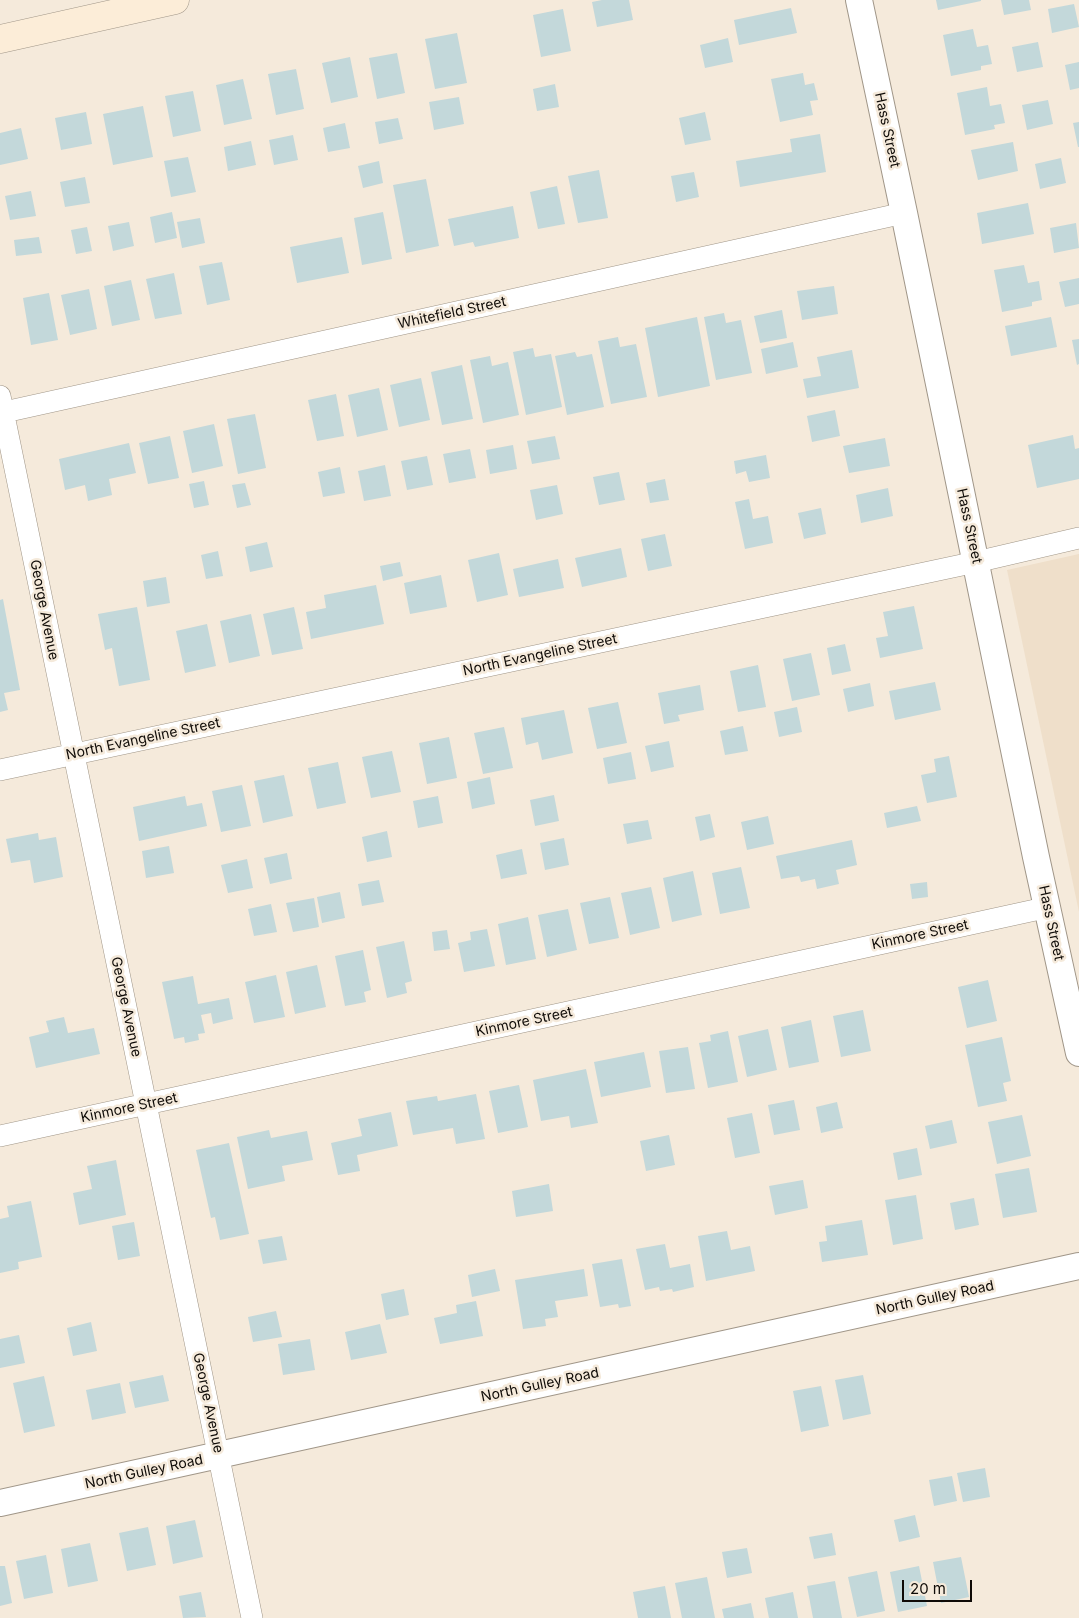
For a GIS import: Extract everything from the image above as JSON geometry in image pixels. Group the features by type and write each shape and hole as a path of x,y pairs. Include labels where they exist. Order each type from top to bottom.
{"main road":[{"path":"0,39 175,0"}],"street":[{"name":"Hass Street","path":"859,0 1036,857 1079,1053"},
{"name":"Whitefield Street","path":"1,407 904,212"},
{"name":"George Avenue","path":"1,407 147,1104 252,1618"},
{"name":"North Evangeline Street","path":"0,770 976,562 1079,538"},
{"name":"Kinmore Street","path":"0,1136 1048,907"},
{"name":"North Gulley Road","path":"0,1503 1079,1266"}],"shaded area":[{"path":"1079,554 1079,912 1007,570"}],"building":[{"path":"629,0 633,20 597,27 592,2"},
{"path":"936,0 981,0 981,1 938,10"},
{"path":"1001,0 1029,0 1031,10 1004,15"},
{"path":"1074,4 1079,27 1052,33 1048,9"},
{"path":"791,8 797,33 739,45 734,20"},
{"path":"563,9 571,51 541,57 533,15"},
{"path":"973,29 977,47 988,45 992,64 981,66 981,70 951,76 943,35"},
{"path":"457,33 467,83 435,89 425,39"},
{"path":"728,38 733,62 705,68 700,45"},
{"path":"1038,42 1043,67 1017,72 1012,47"},
{"path":"397,53 405,93 377,99 369,58"},
{"path":"350,57 358,97 331,103 322,63"},
{"path":"1079,62 1079,88 1070,90 1065,65"},
{"path":"296,69 304,109 276,115 268,74"},
{"path":"803,73 805,85 814,83 818,100 810,101 813,115 780,122 771,79"},
{"path":"243,79 252,119 224,125 216,85"},
{"path":"555,84 559,107 537,111 533,89"},
{"path":"987,87 990,106 1001,104 1005,123 994,125 995,129 965,135 957,93"},
{"path":"193,91 201,131 173,137 165,96"},
{"path":"459,97 464,124 434,130 429,102"},
{"path":"1048,100 1053,124 1027,130 1022,105"},
{"path":"143,106 153,157 113,165 103,114"},
{"path":"86,112 92,144 61,150 55,118"},
{"path":"705,112 711,140 685,145 679,118"},
{"path":"398,118 403,139 379,144 375,122"},
{"path":"1079,122 1079,147 1078,147 1073,123"},
{"path":"345,123 350,148 328,152 323,128"},
{"path":"21,128 28,159 0,165 0,133"},
{"path":"820,134 826,172 740,187 736,161 792,152 790,139"},
{"path":"293,135 298,160 274,165 269,140"},
{"path":"251,141 256,165 228,171 224,147"},
{"path":"1013,142 1018,171 978,180 971,150"},
{"path":"188,157 196,192 171,197 164,161"},
{"path":"1061,158 1066,183 1040,189 1035,164"},
{"path":"379,161 383,183 363,188 358,166"},
{"path":"599,170 608,218 578,223 568,176"},
{"path":"694,172 699,197 676,202 671,176"},
{"path":"85,177 90,203 65,207 60,182"},
{"path":"426,179 439,246 406,253 393,185"},
{"path":"557,186 565,224 538,229 530,192"},
{"path":"31,191 36,216 10,220 5,196"},
{"path":"1028,203 1034,234 982,244 977,213"},
{"path":"513,206 519,238 475,247 473,242 454,246 448,219"},
{"path":"172,212 177,238 155,243 150,217"},
{"path":"383,212 392,259 362,265 354,218"},
{"path":"200,218 205,243 182,248 177,222"},
{"path":"129,222 134,246 113,251 108,226"},
{"path":"1076,223 1079,248 1054,253 1050,228"},
{"path":"87,227 92,251 76,254 71,230"},
{"path":"39,237 42,253 16,256 14,240"},
{"path":"342,237 349,273 297,283 290,247"},
{"path":"222,262 230,300 207,305 199,266"},
{"path":"1024,265 1028,283 1039,281 1042,300 1032,302 1032,306 1002,312 994,270"},
{"path":"174,273 182,314 155,319 146,279"},
{"path":"1079,278 1079,304 1065,307 1059,282"},
{"path":"131,280 140,320 112,326 104,286"},
{"path":"834,286 838,314 802,320 797,291"},
{"path":"89,289 97,329 70,335 61,295"},
{"path":"49,293 58,340 31,345 23,298"},
{"path":"782,310 787,338 760,343 754,316"},
{"path":"724,313 726,323 741,320 752,373 716,380 704,317"},
{"path":"697,317 710,386 658,397 645,328"},
{"path":"1051,317 1057,347 1011,356 1005,326"},
{"path":"618,337 620,347 636,344 647,397 611,404 598,341"},
{"path":"1079,339 1079,364 1077,365 1072,340"},
{"path":"793,342 798,367 766,374 761,349"},
{"path":"533,348 535,357 551,354 562,407 526,415 513,352"},
{"path":"852,350 859,388 807,398 803,379 821,376 817,357"},
{"path":"575,352 577,357 592,354 604,407 567,415 555,356"},
{"path":"490,356 492,366 508,362 519,415 483,423 470,360"},
{"path":"462,365 473,419 442,425 431,372"},
{"path":"421,378 430,420 399,427 390,385"},
{"path":"379,388 388,430 357,437 348,395"},
{"path":"336,394 344,436 317,441 308,400"},
{"path":"835,410 840,436 812,442 807,416"},
{"path":"255,414 266,468 238,474 227,419"},
{"path":"214,424 223,466 192,473 183,431"},
{"path":"1073,435 1075,449 1079,448 1079,479 1037,488 1028,445"},
{"path":"170,436 179,478 148,484 139,443"},
{"path":"555,436 560,459 532,464 527,441"},
{"path":"885,438 890,466 849,473 843,446"},
{"path":"129,443 136,473 109,479 112,495 88,501 85,485 65,490 59,459"},
{"path":"513,445 517,469 490,474 486,450"},
{"path":"470,449 476,478 449,483 443,454"},
{"path":"766,455 770,478 749,482 746,471 736,474 734,461"},
{"path":"427,456 433,485 407,490 401,461"},
{"path":"385,465 391,496 364,501 358,471"},
{"path":"340,467 345,493 323,497 318,472"},
{"path":"619,472 625,500 599,505 593,477"},
{"path":"665,479 669,500 650,503 646,483"},
{"path":"204,481 209,505 194,508 189,484"},
{"path":"245,483 251,505 237,508 232,485"},
{"path":"557,485 563,514 536,520 530,490"},
{"path":"888,488 893,516 861,523 856,495"},
{"path":"749,499 753,519 768,516 773,543 745,549 735,502"},
{"path":"821,508 826,534 804,539 798,513"},
{"path":"665,534 672,566 648,571 641,539"},
{"path":"267,542 273,567 250,572 245,547"},
{"path":"621,548 627,577 582,587 575,558"},
{"path":"218,551 223,576 206,579 201,555"},
{"path":"499,553 508,595 477,602 468,560"},
{"path":"558,559 564,588 519,597 513,569"},
{"path":"400,562 403,576 383,581 380,566"},
{"path":"441,575 447,607 410,614 404,583"},
{"path":"166,577 170,603 147,607 143,581"},
{"path":"376,585 384,624 311,639 306,612 326,608 324,595"},
{"path":"3,599 20,690 4,693 8,710 0,712 0,600"},
{"path":"914,606 923,649 880,658 876,638 888,636 883,612"},
{"path":"137,607 150,680 119,686 112,648 105,650 98,614"},
{"path":"294,607 303,649 272,655 263,614"},
{"path":"251,614 260,656 229,663 220,621"},
{"path":"207,624 216,666 185,673 176,631"},
{"path":"845,644 851,671 832,675 827,648"},
{"path":"811,653 820,695 792,701 783,659"},
{"path":"758,665 766,707 738,712 730,671"},
{"path":"935,682 941,710 895,720 889,691"},
{"path":"870,683 874,706 848,712 843,689"},
{"path":"700,685 704,710 678,715 680,721 664,724 658,693"},
{"path":"618,702 627,743 597,749 588,708"},
{"path":"797,707 802,732 779,737 774,712"},
{"path":"564,710 573,753 542,760 538,742 526,745 521,718"},
{"path":"743,726 748,751 725,755 720,731"},
{"path":"504,727 513,768 483,774 474,733"},
{"path":"449,737 457,778 427,784 419,743"},
{"path":"669,741 674,767 651,772 645,746"},
{"path":"392,751 401,792 371,798 362,757"},
{"path":"631,752 636,779 608,784 603,758"},
{"path":"949,756 957,797 927,803 921,775 936,772 934,759"},
{"path":"338,762 346,803 317,809 308,768"},
{"path":"284,775 293,816 263,823 254,781"},
{"path":"490,777 495,804 472,809 467,782"},
{"path":"242,785 251,826 221,832 212,791"},
{"path":"554,795 559,821 535,826 530,800"},
{"path":"185,796 187,806 202,803 207,826 139,841 133,807"},
{"path":"438,796 443,823 418,828 413,801"},
{"path":"917,806 921,821 887,828 884,813"},
{"path":"710,814 715,837 700,841 695,817"},
{"path":"768,816 774,844 747,850 741,822"},
{"path":"648,820 652,839 627,844 623,824"},
{"path":"387,831 392,857 367,862 362,837"},
{"path":"38,833 39,840 56,837 63,877 34,883 30,860 11,863 6,839"},
{"path":"564,838 569,865 545,870 540,843"},
{"path":"852,840 857,865 836,870 839,884 817,889 815,879 801,882 799,876 781,879 776,856"},
{"path":"169,846 174,873 146,878 142,851"},
{"path":"522,849 527,874 501,879 496,855"},
{"path":"287,853 292,879 270,884 264,858"},
{"path":"247,859 253,888 228,893 221,865"},
{"path":"741,867 750,908 720,914 712,873"},
{"path":"693,871 702,915 672,922 663,878"},
{"path":"379,880 384,902 362,906 358,884"},
{"path":"927,882 928,897 912,899 910,884"},
{"path":"651,887 660,928 630,935 621,893"},
{"path":"340,892 345,918 322,923 317,897"},
{"path":"610,897 619,938 589,944 580,903"},
{"path":"314,898 319,927 293,932 286,903"},
{"path":"271,904 277,932 254,936 248,909"},
{"path":"568,909 577,950 547,957 538,915"},
{"path":"528,917 536,959 506,965 498,924"},
{"path":"487,929 495,966 464,972 458,943 471,940 470,932"},
{"path":"447,930 450,949 434,951 432,932"},
{"path":"404,941 412,981 405,983 407,993 387,998 376,947"},
{"path":"363,950 371,990 364,992 366,1002 345,1006 335,956"},
{"path":"317,965 326,1007 295,1014 286,972"},
{"path":"276,975 285,1017 254,1023 245,982"},
{"path":"193,976 198,1004 229,998 233,1019 213,1024 211,1013 201,1015 205,1033 198,1034 199,1040 185,1043 184,1037 174,1039 162,982"},
{"path":"988,980 997,1021 967,1028 958,987"},
{"path":"863,1010 871,1051 841,1057 833,1016"},
{"path":"64,1017 68,1033 94,1028 100,1054 36,1068 29,1037 49,1032 46,1021"},
{"path":"811,1020 819,1062 789,1068 781,1027"},
{"path":"768,1029 777,1070 747,1077 738,1036"},
{"path":"728,1031 738,1082 708,1088 699,1043 711,1041 710,1035"},
{"path":"1002,1037 1011,1081 1003,1083 1007,1101 978,1107 965,1045"},
{"path":"688,1047 695,1089 666,1093 659,1051"},
{"path":"644,1052 651,1087 601,1097 594,1062"},
{"path":"586,1069 598,1123 571,1128 569,1116 541,1121 533,1080"},
{"path":"519,1085 528,1127 498,1133 489,1091"},
{"path":"476,1094 485,1139 456,1144 453,1128 413,1135 406,1101 437,1096 438,1101"},
{"path":"794,1100 800,1130 774,1135 768,1105"},
{"path":"837,1102 843,1128 821,1133 816,1107"},
{"path":"391,1112 398,1146 357,1155 360,1171 338,1175 331,1143 362,1136 358,1119"},
{"path":"752,1113 760,1153 735,1158 727,1118"},
{"path":"1022,1115 1031,1156 997,1164 988,1122"},
{"path":"952,1120 957,1143 930,1149 925,1126"},
{"path":"269,1130 271,1138 307,1131 313,1160 282,1166 285,1181 248,1189 237,1137"},
{"path":"669,1135 675,1165 646,1171 640,1141"},
{"path":"229,1143 249,1234 220,1240 215,1217 211,1218 196,1150"},
{"path":"917,1148 922,1175 898,1180 893,1153"},
{"path":"116,1160 126,1215 79,1225 73,1193 92,1189 87,1166"},
{"path":"1029,1168 1037,1212 1003,1218 995,1174"},
{"path":"803,1180 808,1208 775,1215 769,1186"},
{"path":"549,1184 553,1211 516,1217 512,1191"},
{"path":"916,1195 923,1239 893,1245 885,1200"},
{"path":"974,1198 979,1225 955,1230 950,1203"},
{"path":"31,1201 42,1257 18,1262 19,1269 0,1273 0,1219 9,1217 7,1206"},
{"path":"862,1220 868,1255 822,1262 819,1242 827,1241 825,1226"},
{"path":"134,1222 140,1256 118,1260 112,1226"},
{"path":"727,1231 731,1250 750,1246 755,1271 706,1281 698,1236"},
{"path":"282,1236 287,1260 263,1264 258,1240"},
{"path":"665,1244 670,1268 690,1264 694,1287 673,1292 672,1289 660,1291 659,1287 645,1290 636,1249"},
{"path":"622,1259 631,1306 619,1308 618,1304 600,1307 592,1264"},
{"path":"495,1269 500,1291 472,1297 468,1275"},
{"path":"584,1269 588,1296 555,1301 558,1317 545,1319 546,1326 523,1329 515,1280"},
{"path":"404,1289 409,1315 386,1320 381,1294"},
{"path":"476,1301 483,1336 440,1344 434,1318 457,1313 456,1305"},
{"path":"276,1311 282,1337 253,1342 248,1317"},
{"path":"91,1322 97,1351 73,1356 67,1328"},
{"path":"380,1324 387,1353 351,1360 345,1332"},
{"path":"19,1335 25,1363 0,1368 0,1339"},
{"path":"310,1339 315,1370 283,1375 278,1344"},
{"path":"163,1375 169,1401 135,1408 129,1382"},
{"path":"863,1375 871,1414 843,1420 835,1380"},
{"path":"44,1376 55,1426 24,1433 13,1383"},
{"path":"120,1383 126,1413 92,1420 86,1390"},
{"path":"821,1386 829,1426 801,1432 793,1391"},
{"path":"985,1468 990,1497 963,1502 957,1473"},
{"path":"952,1476 957,1501 934,1506 929,1480"},
{"path":"915,1515 920,1537 899,1542 894,1520"},
{"path":"195,1520 203,1557 173,1564 166,1526"},
{"path":"148,1527 156,1565 127,1571 119,1533"},
{"path":"832,1533 836,1555 814,1559 809,1537"},
{"path":"90,1543 98,1581 68,1587 61,1549"},
{"path":"747,1548 752,1573 727,1578 722,1552"},
{"path":"46,1555 53,1593 24,1599 16,1561"},
{"path":"961,1557 969,1597 941,1603 933,1562"},
{"path":"0,1566 5,1566 12,1603 0,1606"},
{"path":"919,1566 927,1606 898,1612 890,1572"},
{"path":"877,1571 885,1611 857,1617 848,1577"},
{"path":"707,1577 715,1618 682,1618 675,1583"},
{"path":"835,1581 842,1618 813,1618 807,1586"},
{"path":"665,1586 671,1618 638,1618 633,1592"},
{"path":"201,1592 206,1617 183,1618 179,1596"},
{"path":"793,1592 798,1618 769,1618 765,1598"},
{"path":"751,1603 754,1618 724,1618 722,1609"}]}
